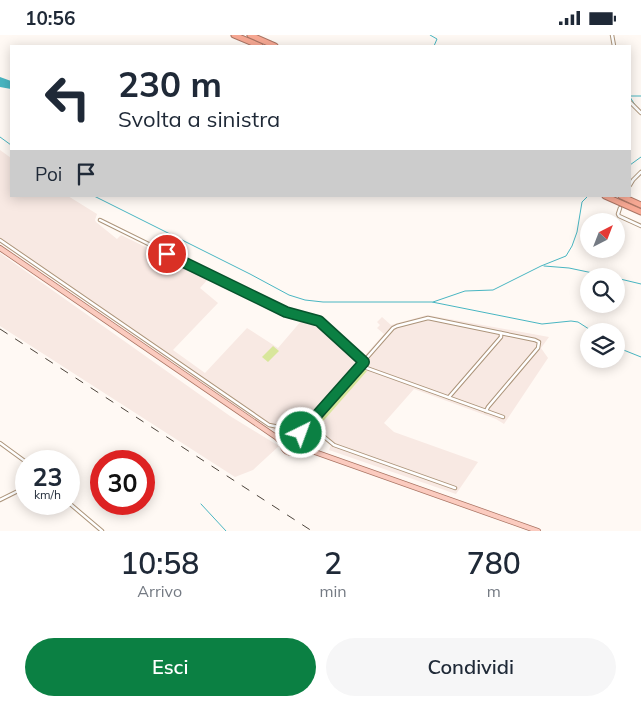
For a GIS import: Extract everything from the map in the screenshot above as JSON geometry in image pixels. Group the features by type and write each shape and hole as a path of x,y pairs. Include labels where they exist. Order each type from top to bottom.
{"highway":[{"path":"234,35 258,45"},
{"path":"250,35 274,45"},
{"path":"607,197 641,212"},
{"path":"623,197 641,205"}],"main road":[{"path":"0,248 268,432 282,443 286,452 312,451"},
{"path":"268,432 277,436 284,436 290,433 299,435 305,447 312,451 538,531"},
{"path":"282,443 284,436"},
{"path":"299,451 303,442"}],"street":[{"path":"631,103 641,113"},
{"path":"631,182 641,172"},
{"path":"620,208 619,216 641,226"},
{"path":"100,220 286,312 319,321 364,362"},
{"path":"0,240 269,425 279,427 294,416 300,417 334,445 455,488"},
{"path":"299,435 393,328 428,318 539,342 538,348 486,411"},
{"path":"449,397 501,337 501,333"},
{"path":"361,366 503,417"},
{"path":"0,443 15,454"},
{"path":"0,500 15,492"},
{"path":"80,512 102,531"}],"shaded area":[{"path":"0,150 10,157 10,197 70,197 97,214 96,222 117,239 121,235 209,278 200,288 218,303 173,350 205,373 247,328 278,348 302,320 314,322 359,362 384,334 377,328 380,325 377,322 382,317 391,325 427,315 549,337 541,348 548,358 504,424 496,419 414,389 384,423 394,432 478,462 456,494 329,450 331,445 312,429 307,430 303,434 292,429 281,435 249,415 0,242"},
{"path":"0,253 230,416 279,446 253,470 235,477 0,326"}],"green space":[{"path":"273,346 279,351 268,362 262,357"},
{"path":"363,369 367,371 318,427 316,425 317,422"}],"water":[{"path":"0,77 10,81 10,89 0,87"}],"waterway":[{"path":"430,35 437,39 434,45"},
{"path":"631,96 641,96"},
{"path":"631,99 635,105"},
{"path":"0,137 10,144"},
{"path":"631,164 641,157"},
{"path":"96,197 289,295 305,300 323,302 432,302 542,324 571,321 580,323"},
{"path":"433,302 465,291 493,290 566,256 577,232 582,202 587,197"},
{"path":"544,266 580,270"},
{"path":"625,280 641,284"},
{"path":"625,351 641,357"},
{"path":"201,504 226,531"}],"railway":[{"path":"0,329 312,531"}],"route":[{"path":"167,254 286,312 319,321 364,362 301,433"}]}
